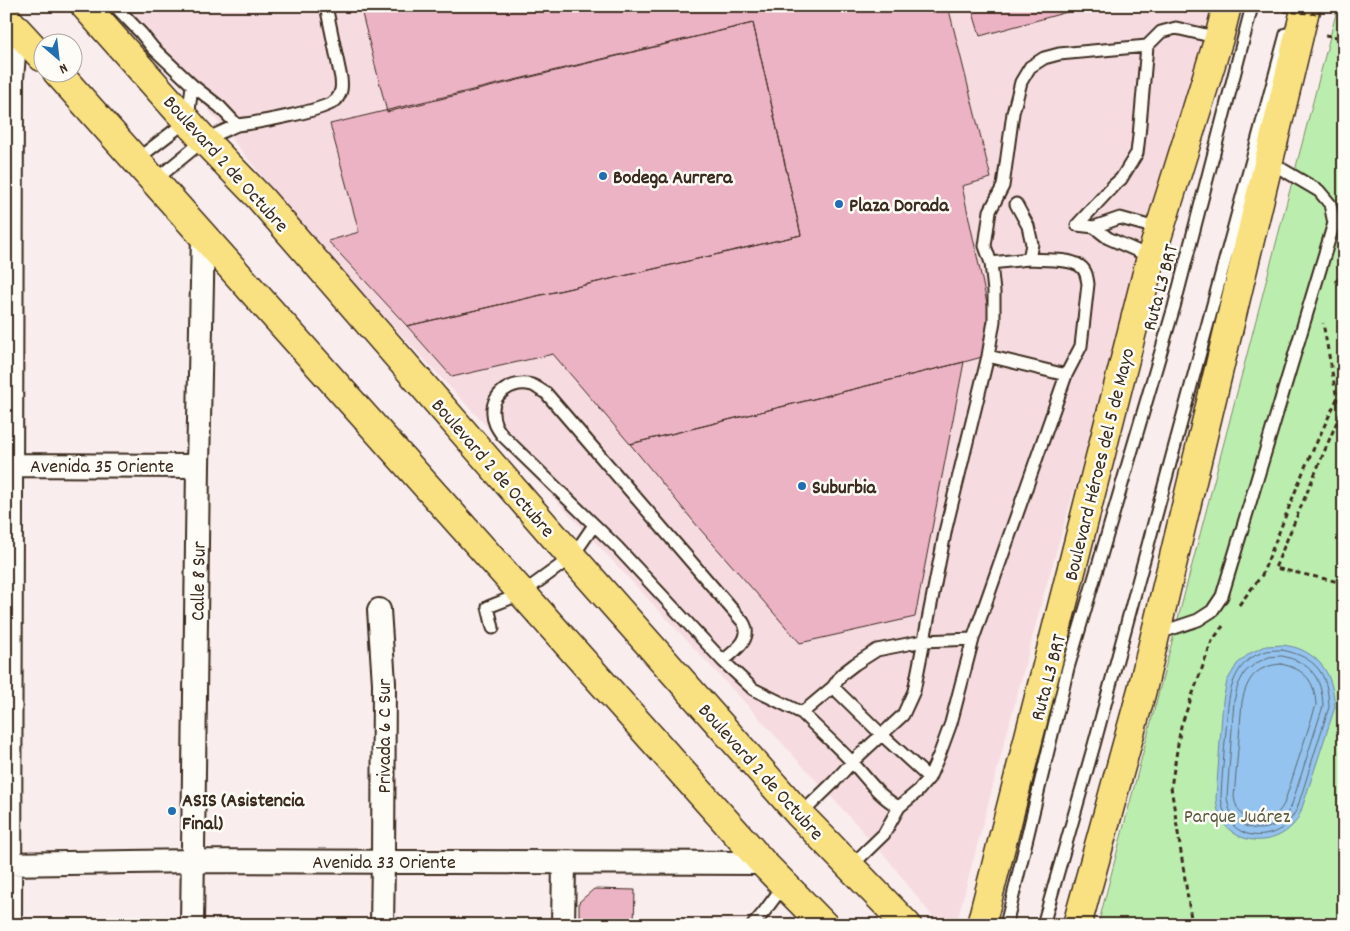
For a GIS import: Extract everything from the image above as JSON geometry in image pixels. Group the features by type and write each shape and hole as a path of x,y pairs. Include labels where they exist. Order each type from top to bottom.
{"main road":[{"name":"Boulevard 2 de Octubre","path":"85,6 260,198 800,816 907,925"},
{"name":"Boulevard Héroes del 5 de Mayo","path":"981,925 1151,257 1219,38 1216,7"},
{"path":"1078,925 1140,699 1268,162 1306,14"},
{"path":"11,24 32,46"},
{"path":"66,82 521,594 763,863 824,925"}],"street":[{"path":"10,925 8,864 8,465 9,79 11,24"},
{"name":"Calle 8 Sur","path":"192,925 203,236"},
{"name":"Avenida 35 Oriente","path":"8,465 198,466"},
{"name":"Privada 6 C Sur","path":"379,610 384,683 382,925"},
{"name":"Avenida 33 Oriente","path":"8,864 193,861 763,863"},
{"path":"563,925 564,862"}],"lane":[{"path":"115,6 153,48 192,85 211,99 237,126"},
{"path":"136,160 196,130 263,122 331,104 338,98 342,88 326,6"},
{"name":"Ruta L3 BRT","path":"1006,925 1068,668 1174,307 1252,6"},
{"path":"1042,925 1306,14"},
{"path":"1160,229 1120,218 1094,227 1077,225 1121,179 1137,154 1147,46 1160,32 1176,28 1219,38"},
{"path":"800,816 852,762 903,715 914,691 946,528 988,356 994,321 994,292 991,263 984,246 990,211 1003,186 1013,113 1021,82 1030,66 1044,58 1059,54 1147,46"},
{"path":"154,181 196,130 192,85"},
{"path":"1155,635 1198,620 1212,611 1222,596 1334,223 1330,204 1319,191 1268,162"},
{"path":"1016,204 1028,226 1032,244 1029,259"},
{"path":"1094,227 1108,238 1151,257"},
{"path":"850,867 884,834 900,807 929,778 951,723 973,639 1066,375 1081,346 1088,284 1087,275 1081,266 1071,262 1029,259 991,263"},
{"path":"988,356 1066,375"},
{"path":"723,661 746,636 746,626 743,622 546,393 532,385 521,384 509,387 501,392 493,407 493,415 496,426 502,435 617,547 723,661 753,689 802,713 852,762 881,795 900,807"},
{"path":"493,628 488,606 521,594 572,557 594,525"},
{"path":"802,713 833,687 842,674 877,650 923,641 973,639"},
{"path":"833,687 929,778"},
{"path":"753,925 784,884"}],"path":[{"path":"1221,6 1306,14"},
{"path":"1179,10 1216,7"},
{"path":"1320,35 1344,38"},
{"path":"1331,286 1344,274"},
{"path":"1234,612 1262,575 1305,467 1337,399 1322,316"},
{"path":"1344,405 1275,568 1344,583"},
{"path":"1192,925 1171,787 1181,726 1212,641 1229,619"}],"shaded area":[{"name":"Plaza Dorada","path":"118,6 1213,6 1045,590 956,925 939,925 887,858 749,707 320,248 176,70"}],"green space":[{"name":"Parque Juárez","path":"1338,6 1344,6 1344,925 1098,925"}],"water":[{"path":"1283,645 1302,650 1311,655 1323,667 1333,689 1335,707 1296,822 1286,832 1277,836 1268,839 1249,839 1231,831 1222,821 1217,808 1216,798 1223,700 1227,681 1237,664 1250,653 1266,646"}],"building":[{"path":"360,6 948,6 991,178 962,186 990,317 982,357 630,444 553,354 452,377 407,326 801,235 753,23 387,112"},
{"path":"971,6 1089,6 980,36"},
{"path":"753,23 801,235 407,326 328,241 359,232 330,124"},
{"name":"Suburbia","path":"964,362 915,617 800,643 699,528 630,444"},
{"path":"594,889 635,890 634,925 579,925 579,902"}],"place":[{"name":"Bodega Aurrera","path":"603,176"},
{"name":"Plaza Dorada","path":"839,204"},
{"name":"Suburbia","path":"802,486"},
{"name":"ASIS (Asistencia Final)","path":"172,811"}]}
